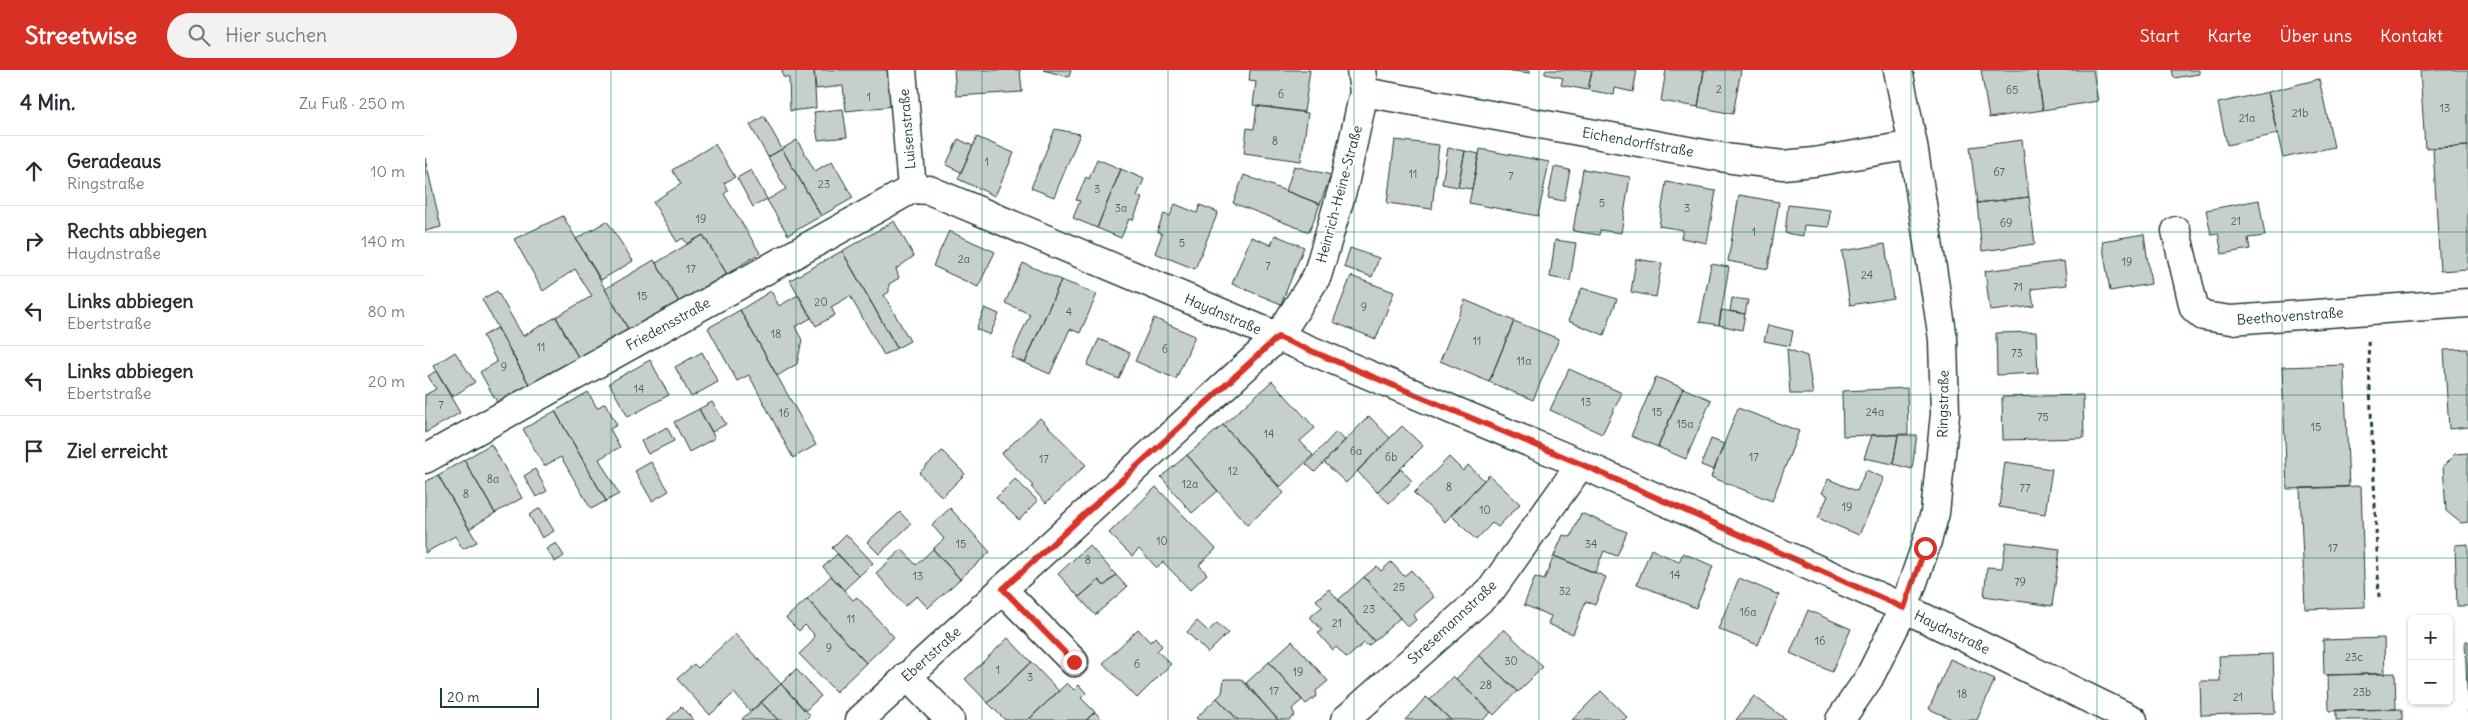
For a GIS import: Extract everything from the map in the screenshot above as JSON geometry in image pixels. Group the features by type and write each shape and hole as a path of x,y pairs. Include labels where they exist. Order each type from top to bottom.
{"street":[{"name":"Luisenstraße","path":"902,70 912,189"},
{"name":"Ringstraße","path":"1840,720 1869,678 1904,608 1935,513 1945,414 1943,339 1913,145 1898,70"},
{"name":"Eichendorffstraße","path":"1363,81 1732,159 1783,165 1814,162 1913,145"},
{"name":"Heinrich-Heine-Straße","path":"1278,337 1317,276 1344,184 1363,81"},
{"name":"Haydnstraße","path":"912,189 929,190 1581,464 1904,608 2133,720"},
{"name":"Friedensstraße","path":"425,459 912,189"},
{"name":"Beethovenstraße","path":"2176,231 2194,308 2203,316 2231,320 2468,303"},
{"name":"Ebertstraße","path":"860,720 1278,337"},
{"name":"Stresemannstraße","path":"1345,720 1491,590 1581,464"},
{"path":"1003,589 1074,662"},
{"path":"907,676 950,720"}],"path":[{"path":"2366,310 2379,597"}],"building":[{"path":"782,70 814,70 816,108 790,111 789,78 783,77"},
{"path":"814,70 890,70 894,106 846,111 843,86 816,89"},
{"path":"954,70 1020,70 1022,92 956,96"},
{"path":"1043,70 1071,70 1069,77"},
{"path":"1250,70 1310,70 1304,112 1253,105 1256,82 1249,81"},
{"path":"1503,70 1530,70 1530,73"},
{"path":"1545,70 1592,70 1588,90 1561,85 1563,78 1545,74"},
{"path":"1592,70 1637,70 1633,92 1615,88 1614,95 1588,90"},
{"path":"1666,70 1704,70 1698,107 1661,101"},
{"path":"1704,70 1741,70 1733,114 1698,107"},
{"path":"1981,70 2037,70 2043,110 1989,118"},
{"path":"2037,70 2093,70 2098,101 2043,110"},
{"path":"2172,70 2199,70 2199,74 2174,78"},
{"path":"2420,70 2468,70 2468,146 2425,148"},
{"path":"2319,79 2334,147 2283,158 2268,92"},
{"path":"2268,92 2277,134 2227,145 2218,103"},
{"path":"1257,106 1308,113 1301,161 1244,153 1247,128 1254,129"},
{"path":"843,109 847,137 818,140 814,112"},
{"path":"764,116 782,149 768,157 750,125"},
{"path":"1055,129 1080,134 1054,197 1031,188"},
{"path":"977,137 1014,153 995,196 958,179"},
{"path":"958,139 973,146 961,172 946,165"},
{"path":"797,140 815,171 832,161 853,198 821,216 782,149"},
{"path":"1395,140 1439,145 1432,209 1387,203"},
{"path":"2022,140 2029,197 1977,203 1970,147"},
{"path":"715,144 735,177 724,183 728,191 724,194 760,253 727,274 703,235 687,244 683,238 677,242 653,202 681,184 672,170"},
{"path":"2468,146 2468,269 2440,271 2433,148"},
{"path":"1448,148 1465,151 1458,187 1442,184"},
{"path":"782,149 821,216 788,235 767,200 786,189 768,157"},
{"path":"1480,149 1549,162 1538,216 1469,203"},
{"path":"1465,151 1479,154 1472,189 1458,187"},
{"path":"425,158 441,227 425,231"},
{"path":"1097,159 1121,169 1097,228 1073,218 1080,201 1076,200 1086,177 1089,179"},
{"path":"1294,166 1331,175 1320,204 1286,191"},
{"path":"1554,167 1570,170 1564,201 1548,198"},
{"path":"1121,169 1144,179 1137,196 1142,198 1133,220 1129,219 1121,238 1097,228"},
{"path":"1583,169 1630,177 1621,233 1600,230 1599,235 1573,231"},
{"path":"751,170 767,199 753,207 737,178"},
{"path":"1244,175 1320,204 1309,232 1233,203"},
{"path":"1666,182 1716,191 1707,243 1681,238 1683,230 1659,226"},
{"path":"1739,195 1779,202 1768,269 1728,261"},
{"path":"2029,197 2035,244 1982,251 1977,203"},
{"path":"2259,200 2265,236 2248,238 2250,249 2222,254 2218,233 2211,234 2206,210"},
{"path":"1175,204 1197,213 1200,205 1218,212 1195,269 1155,253 1162,234 1157,231 1164,214 1170,216"},
{"path":"1788,205 1830,210 1829,227 1804,225 1803,236 1785,233"},
{"path":"563,216 630,332 579,359 556,317 592,296 575,269 543,291 514,239"},
{"path":"607,221 633,261 601,280 576,239"},
{"path":"894,221 914,256 896,269 899,278 889,284 889,292 884,295 910,341 897,348 842,251"},
{"path":"949,231 995,252 978,287 933,266"},
{"path":"2144,234 2151,284 2110,291 2102,241"},
{"path":"703,235 727,274 679,302 656,263"},
{"path":"1275,235 1304,247 1281,304 1232,284 1251,237 1271,245"},
{"path":"1555,240 1576,243 1570,281 1550,277"},
{"path":"1885,244 1893,298 1850,305 1842,251"},
{"path":"1350,248 1379,258 1372,277 1344,267"},
{"path":"842,251 897,348 884,355 850,296 831,307 835,315 816,326 790,280"},
{"path":"1636,259 1662,263 1656,297 1631,292"},
{"path":"654,260 679,302 630,332 605,289"},
{"path":"2064,261 2067,285 2031,289 2034,306 1990,311 1985,271"},
{"path":"1023,263 1061,280 1025,363 1011,357 1030,314 1005,303"},
{"path":"1711,264 1729,267 1719,325 1700,322"},
{"path":"1351,276 1394,292 1376,339 1333,322"},
{"path":"1061,280 1097,294 1080,333 1070,329 1050,374 1025,363"},
{"path":"1582,288 1617,299 1604,335 1568,321"},
{"path":"497,291 523,336 556,317 579,359 530,386 482,299"},
{"path":"771,291 779,306 798,295 811,318 795,327 802,340 797,364 777,376 740,310"},
{"path":"1732,298 1748,300 1745,314 1730,311"},
{"path":"1465,300 1514,321 1489,382 1440,361"},
{"path":"985,308 999,314 990,335 976,329"},
{"path":"740,310 816,445 793,458 749,375 737,381 708,328"},
{"path":"1721,310 1745,314 1742,330 1719,325"},
{"path":"1154,318 1195,336 1176,379 1135,361"},
{"path":"1514,321 1559,339 1533,400 1489,382"},
{"path":"1768,325 1793,331 1790,346 1764,341"},
{"path":"497,328 530,386 498,404 480,372 497,362 483,336"},
{"path":"2036,332 2038,373 1997,375 1996,333"},
{"path":"1099,339 1130,353 1119,379 1087,365"},
{"path":"1787,349 1807,356 1813,394 1790,394"},
{"path":"2468,349 2468,427 2449,429 2444,350"},
{"path":"455,352 475,382 452,397 433,366"},
{"path":"702,352 718,382 691,397 675,367"},
{"path":"650,360 669,395 628,417 609,383"},
{"path":"2344,365 2349,487 2287,489 2282,367"},
{"path":"1569,369 1622,393 1602,434 1550,410"},
{"path":"436,371 460,413 425,433 425,395 436,389 428,376"},
{"path":"1656,377 1683,388 1658,447 1631,436"},
{"path":"1272,381 1315,428 1300,441 1313,455 1280,487 1223,425"},
{"path":"1683,388 1711,400 1686,459 1658,447"},
{"path":"1907,388 1908,434 1843,436 1842,391"},
{"path":"588,392 597,408 605,403 617,425 610,429 620,447 599,459 619,494 606,501 555,411"},
{"path":"2083,395 2084,438 2003,440 2002,397"},
{"path":"712,402 726,424 712,432 699,409"},
{"path":"1738,408 1799,431 1772,501 1711,477"},
{"path":"699,409 715,438 689,452 674,422"},
{"path":"555,411 606,501 591,509 561,457 544,466 523,429"},
{"path":"1369,416 1390,438 1346,483 1324,462"},
{"path":"1040,418 1086,465 1046,503 1002,453"},
{"path":"1223,425 1284,493 1247,525 1187,455"},
{"path":"1402,426 1423,446 1377,492 1357,471"},
{"path":"667,427 674,441 648,454 641,441"},
{"path":"1336,432 1345,440 1315,472 1306,464"},
{"path":"1872,435 1898,435 1893,464 1864,458"},
{"path":"1898,435 1917,435 1912,469 1893,464"},
{"path":"1711,439 1724,444 1714,470 1701,465"},
{"path":"491,444 522,498 495,513 464,460"},
{"path":"942,451 965,474 942,497 919,473"},
{"path":"2468,453 2468,522 2461,523 2446,511 2443,466 2455,454"},
{"path":"1187,455 1218,491 1192,513 1161,477"},
{"path":"1449,457 1463,471 1468,465 1484,480 1445,522 1414,493"},
{"path":"464,460 495,513 469,529 438,475"},
{"path":"651,462 669,491 652,501 635,471"},
{"path":"2005,462 2052,469 2045,514 1999,507"},
{"path":"535,469 547,491 536,497 524,476"},
{"path":"1401,469 1412,481 1389,503 1377,492"},
{"path":"1866,470 1884,478 1859,535 1818,518 1828,496 1822,493 1828,479 1857,491"},
{"path":"438,475 477,542 463,549 455,536 425,553 425,482"},
{"path":"1489,475 1520,504 1498,527 1492,523 1476,540 1451,515"},
{"path":"1015,479 1038,501 1019,520 996,498"},
{"path":"2361,486 2365,607 2305,609 2300,488"},
{"path":"1156,487 1216,549 1199,565 1207,574 1190,590 1163,562 1157,568 1139,549 1132,556 1109,533"},
{"path":"540,508 554,531 542,538 529,515"},
{"path":"950,508 990,552 960,579 933,549 944,539 932,525"},
{"path":"900,512 911,524 879,554 867,542"},
{"path":"1581,513 1627,532 1617,556 1604,551 1595,573 1554,556 1563,535 1571,537"},
{"path":"846,534 873,563 859,576 832,548"},
{"path":"2006,542 2060,549 2052,606 1984,596 1987,567 2002,568"},
{"path":"556,543 564,556 555,562 546,549"},
{"path":"2468,544 2468,606 2457,606 2455,545"},
{"path":"1089,545 1116,575 1104,586 1099,580 1079,597 1058,574"},
{"path":"902,549 916,565 933,549 960,579 928,608 917,596 905,606 876,573"},
{"path":"1651,549 1679,562 1683,553 1713,566 1696,608 1637,584"},
{"path":"837,554 859,576 844,590 823,567"},
{"path":"1554,556 1606,577 1595,605 1586,601 1573,634 1548,624 1551,616 1524,605 1535,577 1544,580"},
{"path":"1391,562 1404,576 1411,570 1434,597 1413,615 1416,620 1408,627 1364,577 1377,566 1381,571"},
{"path":"1116,575 1127,587 1095,615 1079,597 1099,580 1104,586"},
{"path":"831,576 853,600 857,597 894,637 866,663 807,599"},
{"path":"1364,577 1400,618 1374,641 1338,600"},
{"path":"1739,578 1779,595 1758,645 1718,629"},
{"path":"1329,589 1374,641 1368,646 1364,643 1347,658 1336,647 1333,650 1318,633 1322,630 1310,617 1322,607 1316,600"},
{"path":"807,599 866,663 836,692 799,654 811,643 814,637 813,633 805,625 799,631 786,618"},
{"path":"1808,610 1851,629 1832,672 1790,653"},
{"path":"1197,621 1208,631 1217,623 1228,633 1208,653 1187,632"},
{"path":"1138,629 1150,642 1155,637 1162,646 1157,651 1171,664 1137,698 1103,663"},
{"path":"1504,629 1543,667 1518,692 1479,655"},
{"path":"735,634 781,684 751,712 734,693 710,715 677,679 694,664 698,668"},
{"path":"1008,638 1031,662 988,703 965,679"},
{"path":"2384,638 2385,674 2324,675 2323,640"},
{"path":"1292,641 1328,681 1316,691 1317,696 1306,704 1269,662"},
{"path":"2465,641 2468,641 2468,713"},
{"path":"2273,654 2275,713 2201,715 2200,681 2220,681 2219,656"},
{"path":"1479,655 1517,691 1494,715 1456,679"},
{"path":"1950,659 1995,679 1977,720 1954,720 1929,709"},
{"path":"1031,662 1059,691 1028,720 1005,720 988,703"},
{"path":"1269,662 1302,700 1292,709 1295,715 1289,720 1278,720 1246,683"},
{"path":"796,669 821,696 805,711 781,684"},
{"path":"2395,673 2396,709 2329,711 2328,675"},
{"path":"1453,676 1491,712 1483,720 1451,720 1430,700"},
{"path":"1224,679 1241,679 1278,720 1238,720 1217,698 1222,693"},
{"path":"1067,683 1074,690 1079,685 1086,693 1081,698 1095,712 1086,720 1032,720 1030,718"},
{"path":"781,684 810,715 805,720 778,720 761,702"},
{"path":"1601,691 1627,717 1624,720 1572,720"},
{"path":"1754,696 1787,720 1736,720"},
{"path":"1426,697 1430,700 1451,720 1405,720"},
{"path":"1217,698 1238,720 1198,720 1196,718"},
{"path":"761,702 778,720 742,719"},
{"path":"681,707 694,720 667,720"},
{"path":"2402,709 2402,720 2336,720 2336,710"},
{"path":"1095,712 1102,720 1086,720"}],"route":[{"path":"1074,662 1003,589 1278,337 1581,464 1904,608 1925,548"}]}
